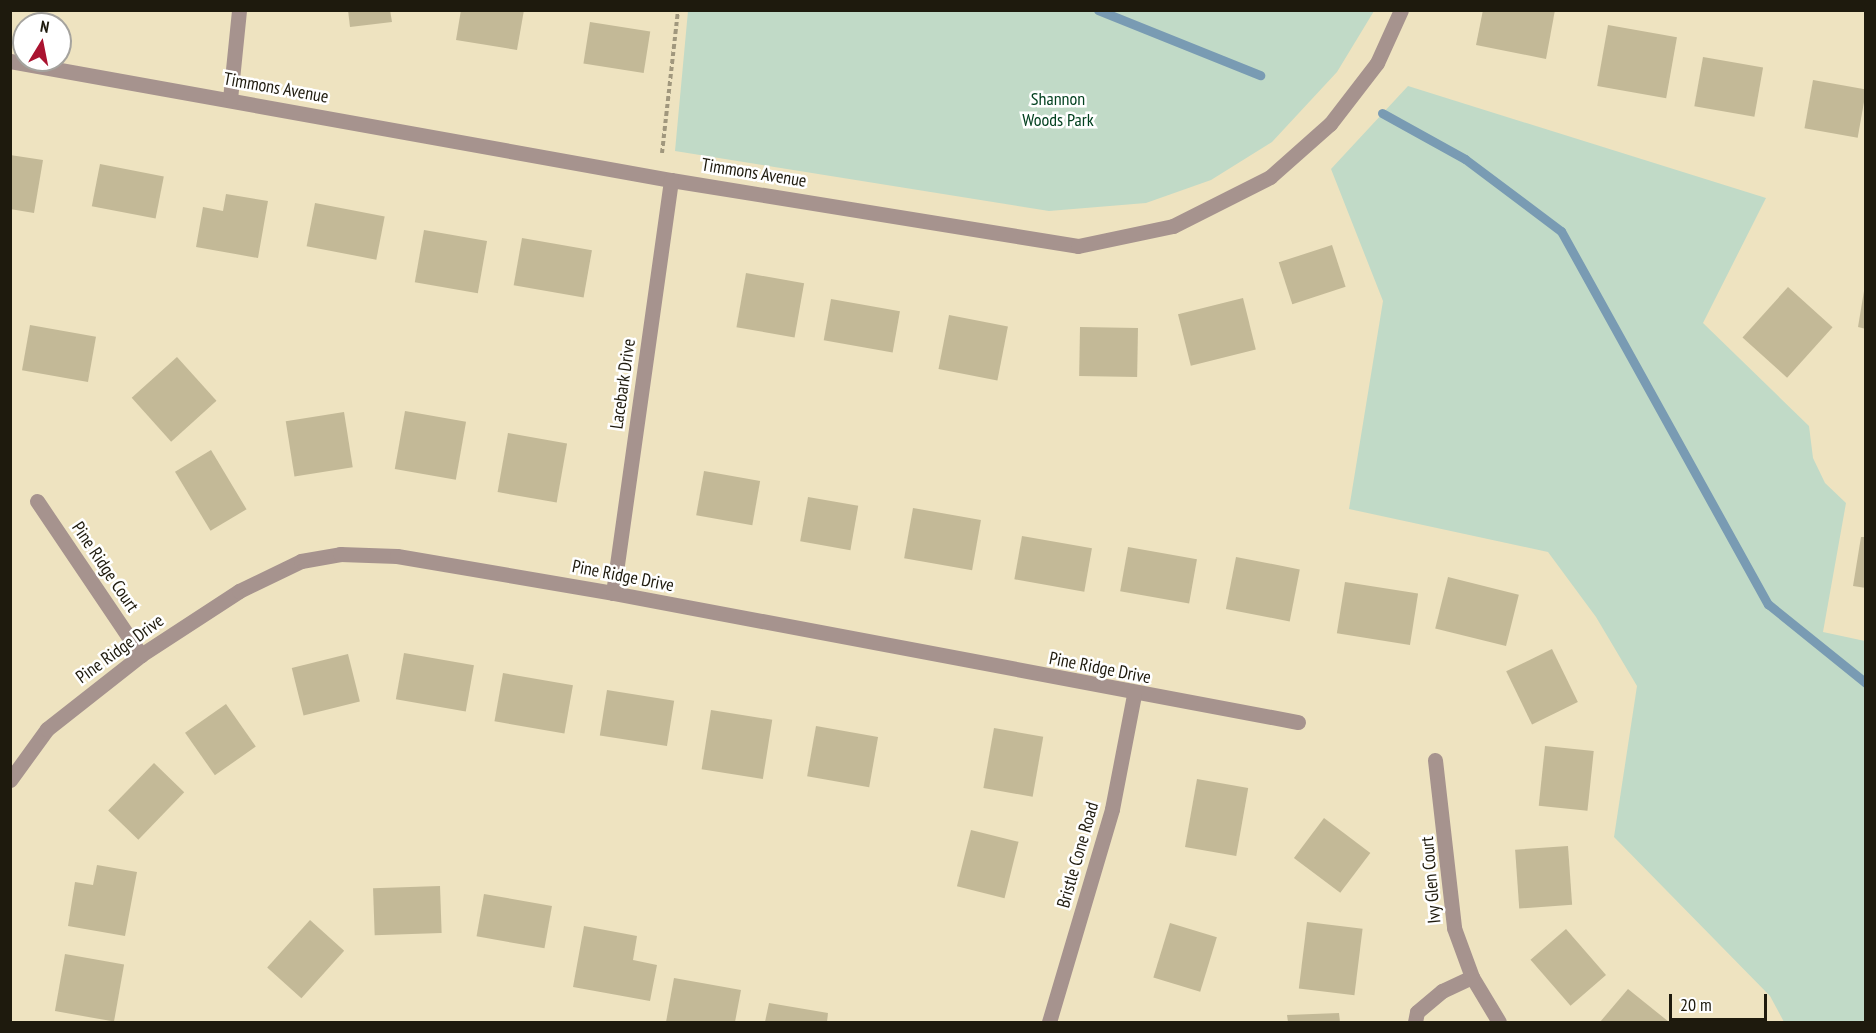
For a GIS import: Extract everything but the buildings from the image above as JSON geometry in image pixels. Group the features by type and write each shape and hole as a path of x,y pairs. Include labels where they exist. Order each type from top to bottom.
{"street":[{"path":"230,99 239,10"},
{"name":"Timmons Avenue","path":"10,61 671,180 1078,246 1173,226 1270,177 1330,124 1377,63 1401,10"},
{"name":"Lacebark Drive","path":"613,593 671,180"},
{"name":"Pine Ridge Court","path":"37,501 141,656"},
{"name":"Pine Ridge Drive","path":"10,780 47,729 141,656 238,591 301,561 340,554 397,556 613,593 1134,695 1298,722"},
{"name":"Bristle Cone Road","path":"1049,1023 1112,809 1134,695"},
{"name":"Ivy Glen Court","path":"1435,760 1454,928 1472,977 1499,1023"},
{"path":"1415,1023 1417,1012 1442,991 1472,977"}],"path":[{"path":"662,153 678,10"}],"green space":[{"name":"Shannon Woods Park","path":"688,10 1374,11 1337,72 1272,142 1211,180 1146,203 1049,211 675,151"},
{"path":"1408,86 1766,198 1703,323 1809,426 1813,458 1825,483 1846,503 1823,632 1865,641 1865,1022 1784,1022 1770,996 1614,837 1637,686 1596,617 1548,552 1349,509 1383,301 1331,169"}],"waterway":[{"path":"1098,10 1260,75"},
{"path":"1382,113 1465,159 1561,231 1768,604 1866,683"}]}
